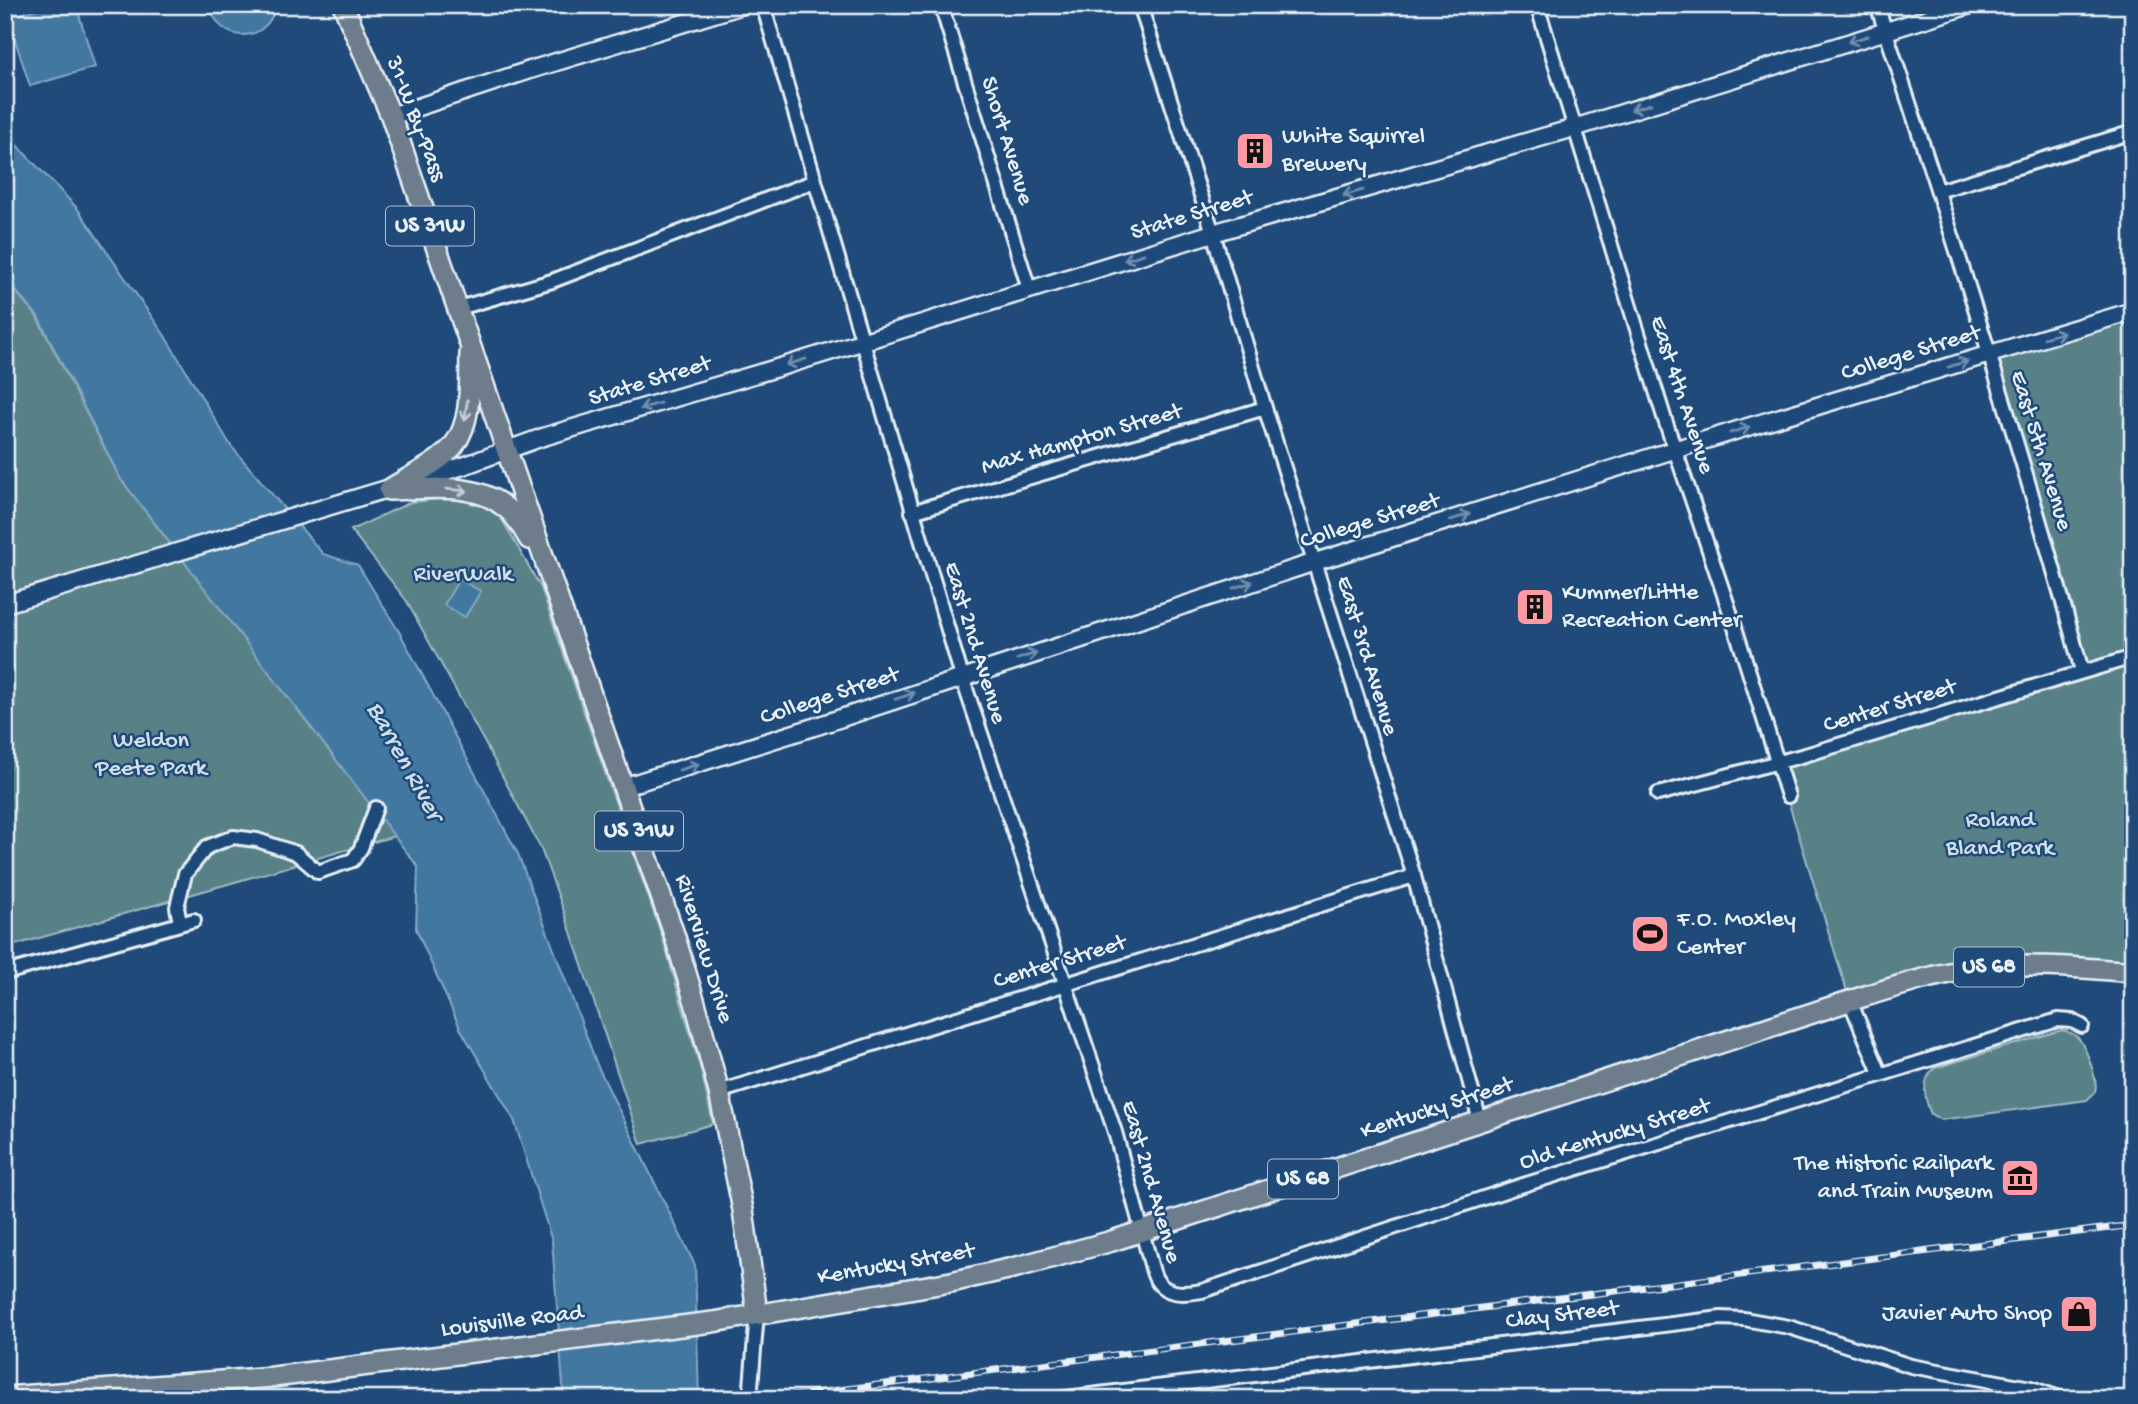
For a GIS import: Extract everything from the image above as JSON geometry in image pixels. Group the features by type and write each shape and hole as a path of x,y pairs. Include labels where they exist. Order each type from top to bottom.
{"main road":[{"name":"31-W By-Pass","path":"343,5 391,116 508,449"},
{"path":"381,491 443,456 455,444 463,429 468,408 471,342"},
{"name":"Riverview Drive","path":"508,449 674,934 719,1092 743,1210 757,1313"},
{"path":"381,491 464,489 486,496 507,508 548,572"},
{"name":"Kentucky Street","path":"757,1313 951,1282 1044,1260 1143,1231 1850,1001 1929,978 1982,968 2046,966 2133,972"},
{"name":"Louisville Road","path":"5,1397 273,1377 713,1322 757,1313"},
{"name":"Louisville Road","path":"174,1399 273,1377"}],"street":[{"path":"391,116 743,5"},
{"name":"East 2nd Avenue","path":"763,5 962,677 1111,1119 1153,1272 1161,1287"},
{"name":"Short Avenue","path":"942,5 1029,289"},
{"name":"East 3rd Avenue","path":"1140,5 1414,876 1480,1121"},
{"name":"East 4th Avenue","path":"1537,5 1675,451 1757,694 1788,796"},
{"name":"East 5th Avenue","path":"1877,5 2043,528 2082,671"},
{"name":"State Street","path":"5,604 463,467 543,437 1213,233 1574,128 1970,5"},
{"path":"1938,191 2133,132"},
{"path":"459,308 552,281 815,181"},
{"name":"College Street","path":"623,786 766,742 1315,562 2133,311"},
{"name":"Max Hampton Street","path":"912,512 1265,408"},
{"name":"Center Street","path":"1658,794 1776,762 2133,656"},
{"path":"180,923 177,907 185,874 207,847 233,837 257,840 296,853 318,872 353,860 361,848 376,808"},
{"name":"Center Street","path":"719,1092 1414,876"},
{"path":"5,973 194,920"},
{"path":"1850,1001 1880,1073"},
{"name":"Old Kentucky Street","path":"1161,1287 1184,1293 1215,1287 1364,1236 1880,1073 2058,1020 2072,1021 2082,1026"},
{"name":"Riverview Drive","path":"750,1399 757,1313"},
{"name":"Clay Street","path":"1058,1399 1721,1318 1789,1327 1884,1359 2031,1388 2062,1399"}],"green space":[{"name":"Weldon Peete Park","path":"5,279 36,315 120,478 395,836 5,948"},
{"name":"Roland Bland Park","path":"2133,310 2133,972 1975,969 1850,1001 1776,762 2082,672 1988,354"},
{"name":"RiverWalk","path":"462,497 496,509 541,588 663,939 702,1074 713,1124 641,1144 541,849 406,600 351,530 411,502"},
{"path":"2062,1030 2077,1037 2090,1063 2096,1086 2087,1100 1941,1120 1931,1114 1925,1089 1927,1078 1935,1068"}],"water":[{"path":"49,5 76,5 95,67 30,86 8,18"},
{"path":"210,5 276,5 263,28 243,35 223,28"},
{"name":"Barren River","path":"5,133 77,208 165,336 231,446 323,554 358,565 401,635 518,854 598,1067 695,1265 699,1399 564,1399 552,1241 514,1120 460,1028 416,929 418,867 120,478 37,315 5,279"},
{"path":"459,579 481,591 465,617 444,605"}],"railway":[{"path":"768,1399 2133,1225"}],"place":[{"name":"White Squirrel Brewery","path":"1255,151"},
{"name":"Kummer/Little Recreation Center","path":"1535,607"},
{"name":"F.O. Moxley Center","path":"1650,934"},
{"name":"The Historic Railpark and Train Museum","path":"2020,1178"},
{"name":"Javier Auto Shop","path":"2079,1314"}]}
